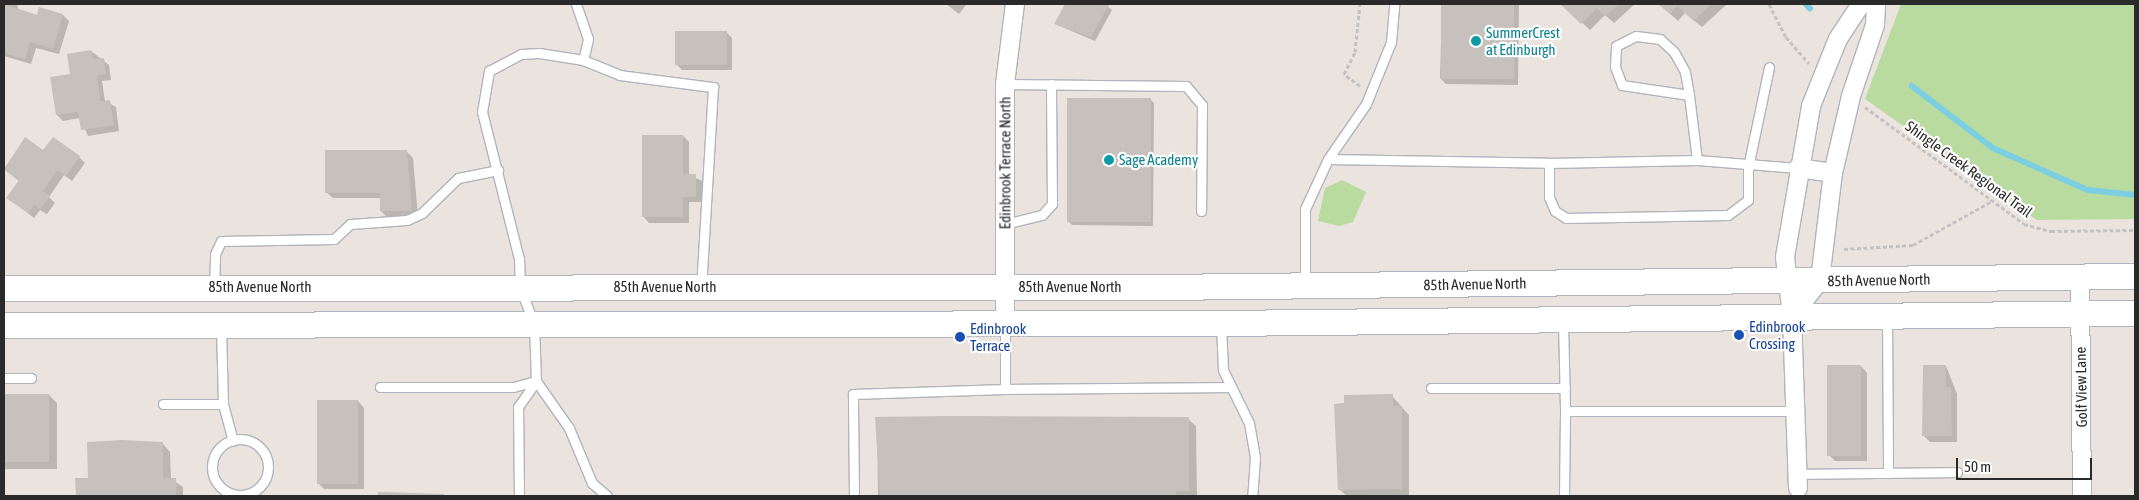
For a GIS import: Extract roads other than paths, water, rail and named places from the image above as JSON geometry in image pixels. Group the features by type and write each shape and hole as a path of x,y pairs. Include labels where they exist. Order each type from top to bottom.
{"main road":[{"name":"85th Avenue North","path":"4,288 1305,286 2135,276"},
{"path":"4,325 1221,323 2135,313"}],"street":[{"name":"Edinbrook Terrace North","path":"1005,323 1005,84 1015,4"},
{"path":"1798,481 1792,316 1786,280 1798,168 1822,74 1852,12 1860,4"},
{"path":"1792,316 1820,280 1833,173 1851,96 1875,25 1876,4"},
{"path":"1798,168 1833,173"},
{"name":"Golf View Lane","path":"2080,277 2082,496"}],"lane":[{"path":"576,4 588,39 583,60"},
{"path":"1305,286 1305,209 1328,159 1370,94 1391,42 1394,4"},
{"path":"1689,95 1622,85 1615,67 1616,46 1636,36 1660,39 1674,52 1685,72 1689,95 1697,160"},
{"path":"607,496 592,483 569,428 536,381 534,324 520,287 519,259 482,112 489,71 522,54 583,60 620,76 712,87 701,287"},
{"path":"1549,163 1549,197 1554,211 1566,218 1728,215 1748,200 1748,167 1769,67"},
{"path":"1005,84 1186,86 1202,105 1201,211"},
{"path":"1005,224 1042,216 1052,204 1051,84"},
{"path":"1328,159 1549,163 1697,160 1748,167 1798,168"},
{"path":"214,287 215,254 220,240 334,239 350,224 407,220 422,213 458,178 498,170"},
{"path":"1887,316 1888,473"},
{"path":"1563,319 1565,388 1564,496"},
{"path":"1005,323 1005,389"},
{"path":"1221,323 1229,387 1249,423 1255,457 1252,496"},
{"path":"221,325 223,404 232,441"},
{"path":"4,378 31,378"},
{"path":"380,387 513,387 536,381"},
{"path":"519,496 518,407 536,381"},
{"path":"854,496 853,394 1005,389 1229,387"},
{"path":"1431,388 1565,388"},
{"path":"164,404 223,404"},
{"path":"1565,411 1794,411"},
{"path":"232,441 259,447 268,464 264,482 249,494 231,494 214,475 218,451 232,441"},
{"path":"1798,481 1888,473 1956,472"}],"waterway":[{"path":"1806,4 1810,8"},
{"path":"1912,86 1993,148 2088,190 2135,195"}],"place":[{"name":"SummerCrest at Edinburgh","path":"1476,41"},
{"name":"Sage Academy","path":"1109,160"},
{"name":"Edinbrook Crossing","path":"1739,335"},
{"name":"Edinbrook Terrace","path":"960,337"}]}
